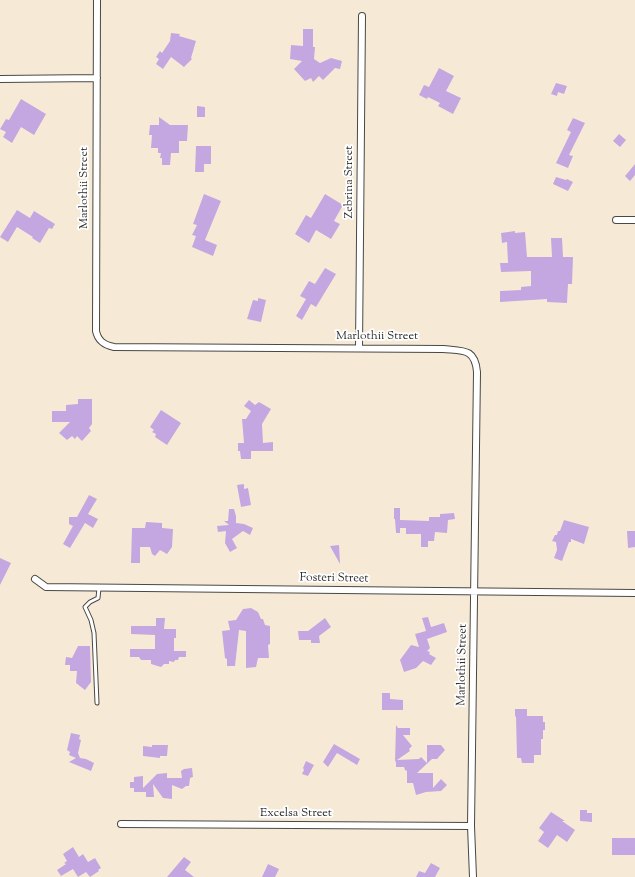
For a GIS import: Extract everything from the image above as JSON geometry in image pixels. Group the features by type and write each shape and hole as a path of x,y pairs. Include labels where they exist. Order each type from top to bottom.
{"street":[{"name":"Marlothii Street","path":"97,0 96,332 101,342 105,345 114,347 443,349 467,352 472,354 475,360 477,372 471,826 473,877"},
{"name":"Zebrina Street","path":"359,348 362,16"},
{"path":"0,79 97,78"},
{"path":"616,220 635,220"},
{"name":"Fosteri Street","path":"35,579 46,587 635,593"},
{"name":"Excelsa Street","path":"121,824 471,826"}],"lane":[{"path":"97,703 94,632 91,620 85,607 90,602 98,598 99,588"}],"building":[{"path":"303,29 313,29 313,47 315,47 314,59 320,63 331,58 342,61 340,69 335,68 323,80 319,76 313,82 311,78 305,81 294,69 302,61 290,59 291,45 303,46"},
{"path":"171,33 180,34 179,36 196,41 192,59 184,67 171,57 163,69 156,64 159,59 156,57 160,51 162,53 170,41"},
{"path":"439,68 454,76 446,91 461,98 453,114 438,106 440,103 428,97 427,99 419,95 424,85 429,87"},
{"path":"556,83 567,86 564,94 558,92 557,96 551,94"},
{"path":"21,99 46,114 34,135 21,127 12,143 3,137 6,132 0,129 6,119 9,120"},
{"path":"197,106 205,107 205,117 197,117"},
{"path":"159,117 170,125 188,125 187,141 179,141 179,153 171,153 170,165 162,165 162,158 160,158 161,153 158,153 158,148 151,148 152,135 149,135 150,125 159,125"},
{"path":"573,118 585,123 569,155 573,156 568,168 556,163 571,132 567,130"},
{"path":"619,134 626,140 620,147 613,141"},
{"path":"196,146 211,146 211,164 204,164 204,172 195,172"},
{"path":"635,164 635,175 630,181 625,176"},
{"path":"556,177 573,182 568,191 553,184"},
{"path":"204,194 221,201 205,240 217,245 213,256 192,247 196,236 192,235 197,225 193,224"},
{"path":"325,194 343,205 334,221 340,224 331,239 316,230 309,243 295,234 306,215 311,218"},
{"path":"17,210 30,218 34,211 55,224 52,229 49,228 40,243 17,227 8,242 0,237"},
{"path":"515,231 515,233 525,232 527,257 552,257 551,238 562,238 563,257 573,257 572,284 568,284 567,303 547,302 547,299 500,302 500,291 521,290 521,287 531,286 531,271 501,272 500,263 508,263 507,242 502,243 501,233"},
{"path":"325,268 336,274 316,307 311,304 302,320 296,316 306,299 300,296 309,281 315,284"},
{"path":"258,298 266,300 261,322 247,319 253,300 258,301"},
{"path":"78,399 92,399 92,424 89,428 91,431 82,441 77,436 75,439 72,436 67,440 59,433 70,422 52,422 52,411 66,411 66,405 78,404"},
{"path":"249,400 255,405 259,402 271,409 262,424 263,443 273,442 273,451 251,451 251,459 241,459 240,451 238,451 238,443 244,443 242,419 246,419 251,411 244,406"},
{"path":"161,410 181,423 167,445 155,437 156,434 152,432 154,430 150,427"},
{"path":"244,484 244,489 248,488 251,505 241,507 237,485"},
{"path":"89,495 97,499 88,514 98,519 93,528 85,523 70,548 63,544 73,526 69,524 69,517 77,517"},
{"path":"394,508 400,508 400,520 429,521 429,517 440,517 440,514 454,513 455,519 448,520 447,533 435,532 434,541 428,541 428,547 421,547 421,534 406,534 406,528 400,528 400,533 396,533"},
{"path":"229,509 234,509 236,523 244,524 253,528 250,535 243,531 232,539 237,548 230,552 225,543 226,531 218,532 217,526 229,525 224,521 228,521"},
{"path":"564,520 589,527 584,544 571,539 562,561 554,558 557,550 556,542 552,541 555,535 557,535 558,531 560,531"},
{"path":"146,522 162,523 162,528 173,529 172,547 167,554 160,550 155,556 152,554 150,547 140,547 140,563 131,563 132,528 145,528"},
{"path":"627,531 635,531 635,547 628,548"},
{"path":"339,545 340,564 330,546"},
{"path":"0,558 11,563 0,585"},
{"path":"251,608 258,612 265,625 270,626 270,644 268,645 269,658 258,658 256,667 246,668 246,631 239,630 235,666 227,666 222,631 230,630 228,621 236,620 243,609"},
{"path":"428,617 431,627 444,623 447,632 427,639 430,648 427,651 436,658 431,665 423,661 416,668 404,672 400,660 411,645 419,647 415,634 426,631 422,618"},
{"path":"156,618 165,618 164,629 176,629 174,651 186,651 186,657 179,657 178,660 175,660 174,662 169,661 169,664 164,664 161,667 151,664 151,660 141,660 139,657 130,657 130,649 155,649 155,635 131,634 131,626 156,626"},
{"path":"325,618 331,627 319,636 320,643 311,643 311,640 299,640 298,631 308,631"},
{"path":"78,646 90,646 91,682 85,690 76,683 77,671 70,671 70,665 65,665 66,657 72,658"},
{"path":"382,693 390,693 390,699 403,700 403,710 382,710"},
{"path":"515,709 527,709 527,716 543,716 545,730 543,730 543,739 541,739 541,755 534,755 534,763 522,763 521,758 517,758"},
{"path":"396,725 398,728 410,728 410,735 403,735 412,746 409,749 410,751 397,760 419,759 421,757 427,763 427,745 441,745 445,750 437,759 432,759 417,773 433,773 433,788 441,779 447,785 441,791 426,792 416,795 413,783 407,783 407,771 404,767 396,767"},
{"path":"71,733 80,735 79,739 81,740 78,753 80,758 94,763 91,771 69,762 76,758 69,755 70,752 67,750"},
{"path":"334,744 360,759 357,765 337,753 328,767 323,762"},
{"path":"152,745 168,745 167,756 160,756 160,758 143,756 143,746 152,747"},
{"path":"306,761 314,765 308,776 302,774"},
{"path":"192,768 193,777 190,778 189,786 182,789 172,785 172,799 163,798 153,784 154,797 146,797 146,792 134,792 134,788 130,788 130,782 134,782 134,777 143,776 143,788 157,774 167,773 167,778 182,778 181,771"},
{"path":"580,810 587,810 587,813 592,813 592,822 580,821"},
{"path":"551,812 575,830 567,842 557,835 548,848 538,841 544,832 539,828"},
{"path":"612,838 635,838 635,855 612,855"},
{"path":"73,847 79,857 83,854 88,862 95,858 101,868 98,870 99,871 90,877 86,872 78,877 73,869 61,876 57,870 66,864 64,863 67,861 63,854"},
{"path":"184,857 191,862 185,870 194,877 167,877"},
{"path":"431,863 440,868 435,877 416,877 419,871 425,873"},
{"path":"268,864 279,869 275,877 262,877"}]}
